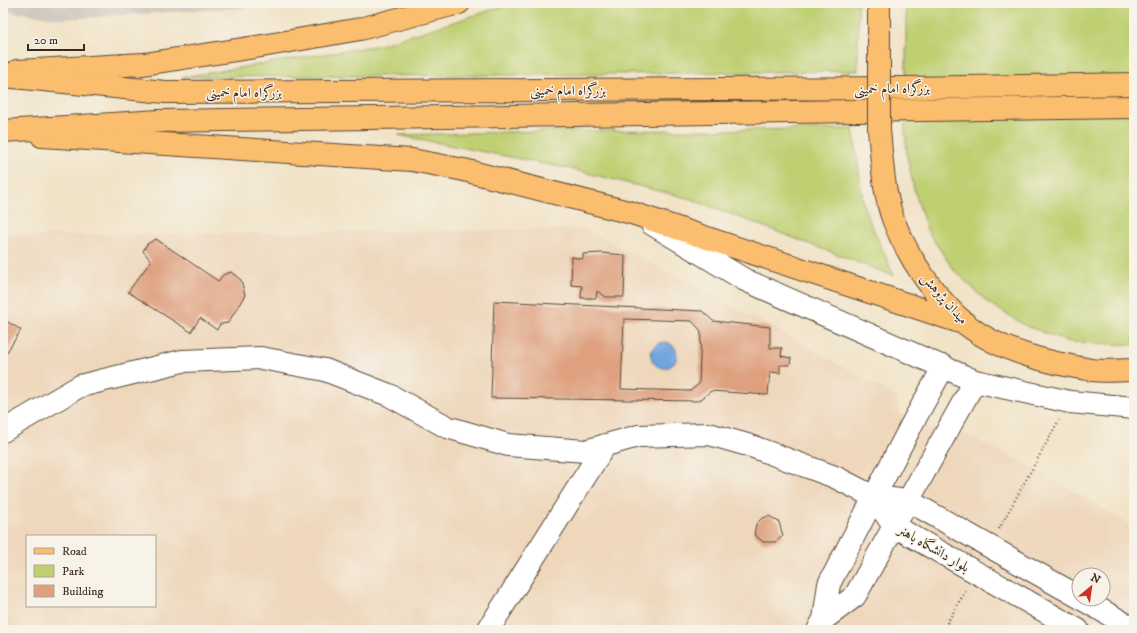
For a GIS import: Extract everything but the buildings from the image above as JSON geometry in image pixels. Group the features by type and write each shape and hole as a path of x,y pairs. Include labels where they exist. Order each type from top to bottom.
{"main road":[{"path":"3,72 144,64 184,58 360,29 459,3"},
{"name":"میدان پژوهش","path":"879,3 879,130 885,189 893,219 925,279 966,324 997,343 1031,356 1093,370 1134,370"},
{"name":"بزرگراه امام خمینی","path":"3,76 165,92 898,88 1134,84"},
{"name":"بزرگراه امام خمینی","path":"3,132 159,121 1134,107"},
{"path":"3,132 412,160 464,170 632,212 966,324"}],"lane":[{"path":"632,212 745,280 975,380 1070,402 1134,408"},
{"path":"3,431 80,386 182,361 261,358 325,370 389,395 447,427 508,445 585,451 638,436 709,434 751,446 835,477 874,497"},
{"path":"821,625 828,584 944,366"},
{"path":"821,625 855,596 975,380"},
{"path":"488,630 605,445"},
{"name":"بلوار دانشگاه باهنر","path":"874,497 909,501 1071,593"},
{"name":"بلوار دانشگاه باهنر","path":"874,497 894,526 975,572 1048,621 1078,630"},
{"path":"1096,607 1134,629"}],"path":[{"path":"990,547 1070,402"},
{"path":"943,630 975,572"}],"shaded area":[{"path":"3,3 315,3 63,19 3,11"},
{"path":"585,229 759,320 897,397 900,414 948,441 961,432 1033,468 1134,527 1134,630 3,630 3,236"}],"green space":[{"path":"514,3 858,3 858,71 182,77 380,45"},
{"path":"906,3 1134,3 1134,82 906,87"},
{"path":"1134,109 1134,345 1070,342 1026,326 987,302 952,268 927,230 914,189 907,156 904,114"},
{"path":"853,129 864,208 894,276 691,199 571,169 398,135 544,131"}],"water":[{"path":"664,342 673,346 677,355 673,364 664,368 655,364 651,355 655,346"}]}
